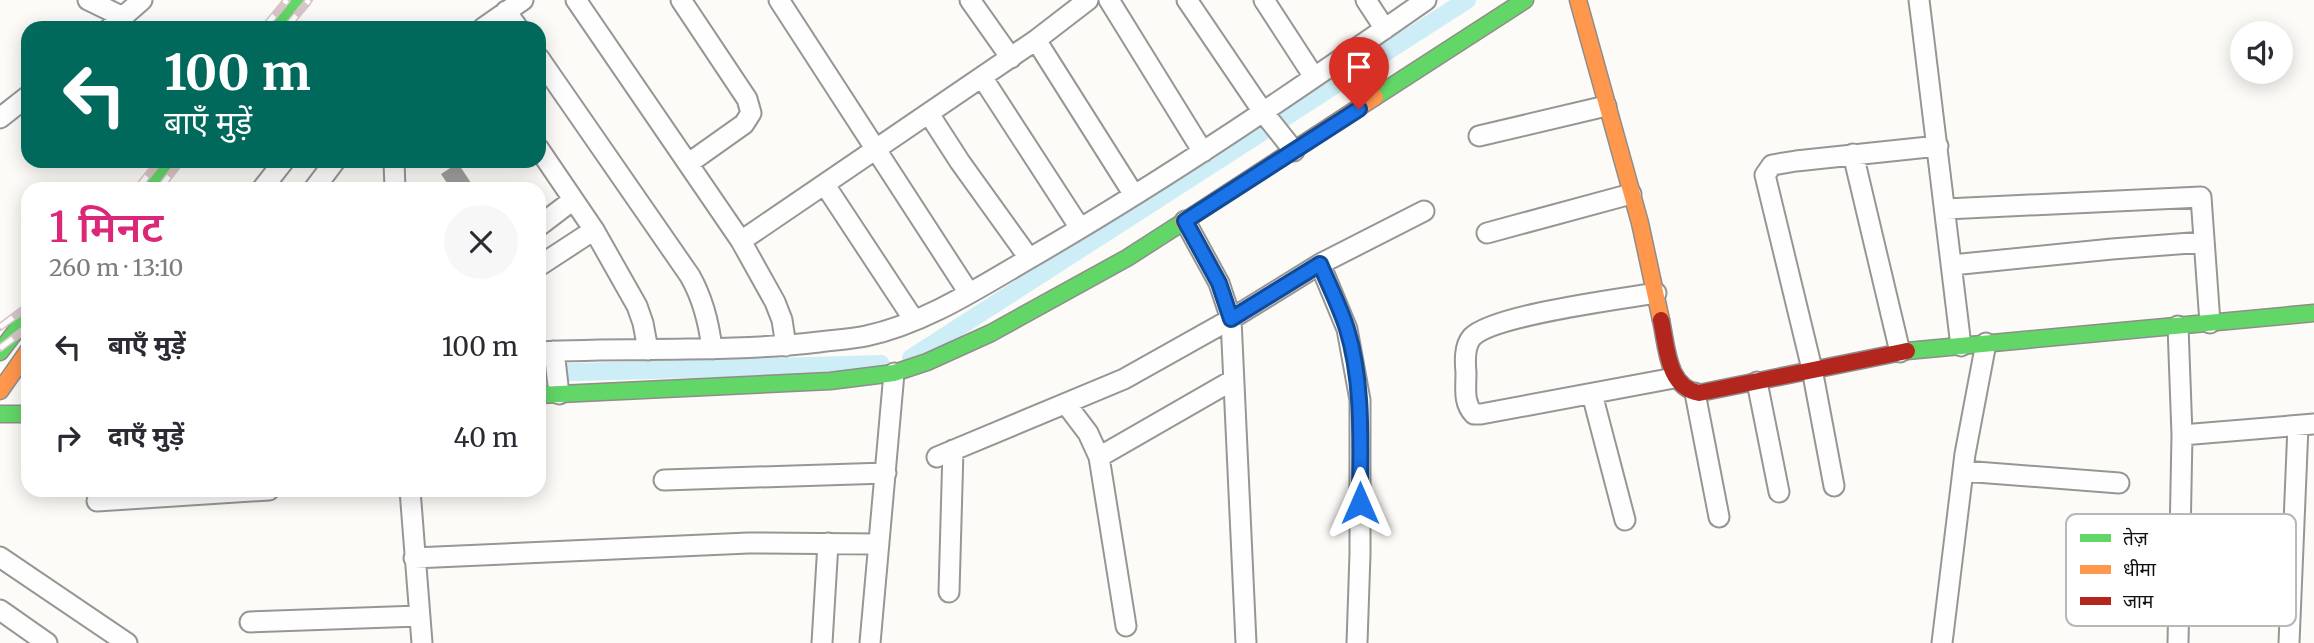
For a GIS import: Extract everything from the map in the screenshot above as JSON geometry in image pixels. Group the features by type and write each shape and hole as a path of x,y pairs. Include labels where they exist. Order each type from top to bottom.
{"main road":[{"path":"283,21 302,0"},
{"path":"553,368 830,381 894,373 926,362 991,333 1127,258 1185,221 1289,145 1525,0"},
{"path":"1577,0 1631,194 1674,378 1681,386 1695,393 1900,352 2314,313"},
{"path":"152,182 164,168"},
{"path":"0,320 11,337"},
{"path":"0,352 21,324"},
{"path":"4,384 21,363"},
{"path":"0,414 21,414"}],"street":[{"path":"88,0 116,21"},
{"path":"118,21 142,0"},
{"path":"576,0 741,241 775,302 782,320 786,346"},
{"path":"681,0 747,99 751,113 744,124 689,163"},
{"path":"779,0 969,293"},
{"path":"970,0 1011,58"},
{"path":"741,241 1011,58 1088,0"},
{"path":"1109,0 1203,152"},
{"path":"1187,0 1289,145"},
{"path":"1264,0 1314,77"},
{"path":"1366,0 1385,29"},
{"path":"553,368 648,350 786,346 866,336 914,320 969,293 1080,229 1203,152 1268,118 1314,77 1426,0"},
{"path":"1919,0 1961,346"},
{"path":"493,21 514,6"},
{"path":"1036,40 1134,195"},
{"path":"546,68 690,276 709,324 712,349"},
{"path":"982,78 1080,229"},
{"path":"0,118 21,102"},
{"path":"1479,136 1606,106"},
{"path":"929,114 1029,258"},
{"path":"1834,486 1812,369 1765,175 1769,168 1777,164 1938,146"},
{"path":"1853,155 1900,352"},
{"path":"546,160 594,230 637,306 648,350"},
{"path":"268,182 278,168"},
{"path":"825,185 914,320"},
{"path":"1487,233 1631,194"},
{"path":"1945,209 2201,197 2210,323"},
{"path":"546,221 573,200"},
{"path":"949,592 945,453 1124,379 1231,319 1320,264 1424,211"},
{"path":"1185,221 1219,283 1231,319 1247,643"},
{"path":"546,261 594,230"},
{"path":"1952,265 2204,242"},
{"path":"1320,264 1347,329 1360,400 1357,643"},
{"path":"1656,293 1529,315 1477,333 1468,343 1465,358 1466,402 1474,414 1674,378"},
{"path":"2178,326 2182,435 2180,514"},
{"path":"1942,643 1963,471 1986,343"},
{"path":"870,643 894,373"},
{"path":"1099,457 1233,380"},
{"path":"1757,382 1779,492"},
{"path":"1695,393 1719,517"},
{"path":"1592,394 1625,520"},
{"path":"1066,404 1088,433 1099,457 1126,626"},
{"path":"2182,435 2306,425 2295,514"},
{"path":"1963,471 2119,483"},
{"path":"664,480 887,473"},
{"path":"97,501 160,497"},
{"path":"410,497 422,643"},
{"path":"2296,519 2314,518"},
{"path":"822,643 828,542"},
{"path":"414,558 748,543 879,544"},
{"path":"0,556 127,643"},
{"path":"250,622 419,616"},
{"path":"1,617 47,643"}],"building":[{"path":"450,168 461,168 470,182 446,182 441,174"}],"waterway":[{"path":"911,358 1467,0"},
{"path":"546,373 881,364"}],"railway":[{"path":"270,21 287,0"},
{"path":"292,21 309,0"},
{"path":"142,182 154,168"},
{"path":"164,182 176,168"},
{"path":"0,327 21,311"},
{"path":"0,348 21,332"}],"traffic: fast":[{"path":"283,21 302,0"},
{"path":"1375,97 1525,0"},
{"path":"152,182 164,168"},
{"path":"546,395 830,381 894,373 927,362 991,333 1127,258 1183,222"},
{"path":"1907,351 2314,313"},
{"path":"0,352 21,324"},
{"path":"0,414 21,414"}],"traffic: slow":[{"path":"1578,0 1640,223 1661,320"},
{"path":"1183,222 1375,97"},
{"path":"0,391 21,361"}],"traffic: jam":[{"path":"1661,320 1674,374 1680,383 1699,393 1907,351"}],"route":[{"path":"1359,109 1185,221 1219,283 1231,319 1320,264 1347,329 1352,352 1360,400 1360,503"}]}
